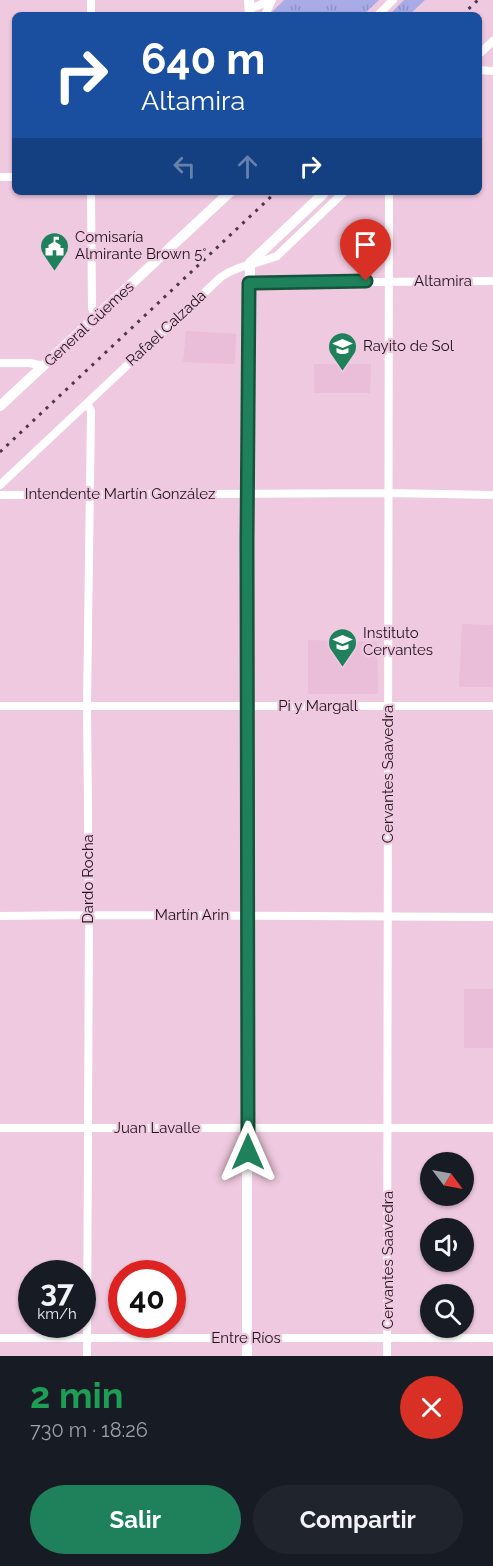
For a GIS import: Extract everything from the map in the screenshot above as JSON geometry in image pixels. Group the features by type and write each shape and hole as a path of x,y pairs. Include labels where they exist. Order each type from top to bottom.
{"street":[{"path":"251,10 271,0"},
{"path":"381,12 393,0"},
{"path":"91,195 92,307 95,318"},
{"name":"General Güemes","path":"0,406 227,195"},
{"path":"247,1356 250,263 322,195"},
{"name":"Rafael Calzada","path":"0,485 221,277 233,269 250,263 264,262 276,256 341,195"},
{"name":"Cervantes Saavedra","path":"387,1356 389,195"},
{"name":"Altamira","path":"249,283 389,280 493,281"},
{"path":"0,363 30,363 43,366"},
{"name":"Dardo Rocha","path":"87,403 91,411 87,706 89,915 87,1260"},
{"name":"Intendente Martín González","path":"0,495 388,493 493,495"},
{"name":"Pi y Margall","path":"0,706 493,706"},
{"name":"Martín Arin","path":"0,916 493,917"},
{"name":"Juan Lavalle","path":"0,1128 493,1128"},
{"name":"Entre Ríos","path":"0,1338 18,1338"},
{"name":"Dardo Rocha","path":"87,1338 87,1356"},
{"name":"Entre Ríos","path":"96,1338 493,1338"}],"shaded area":[{"path":"186,331 236,334 235,364 183,362"},
{"name":"Rayito de Sol","path":"314,364 371,364 370,393 314,393"},
{"path":"462,624 493,625 493,687 459,687"},
{"name":"Instituto Cervantes","path":"308,640 377,642 378,694 308,694"},
{"path":"464,989 493,989 493,1048 464,1048"}],"green space":[{"path":"284,0 379,0 366,12 272,12"},
{"path":"404,0 425,0 412,12 392,12"}],"railway":[{"path":"465,12 478,0"},
{"path":"0,452 273,195"}],"place":[{"name":"Comisaría Almirante Brown 5°","path":"54,272"},
{"name":"Rayito de Sol","path":"342,372"},
{"name":"Instituto Cervantes","path":"342,668"}],"route":[{"path":"248,1152 249,283 366,281"}]}
